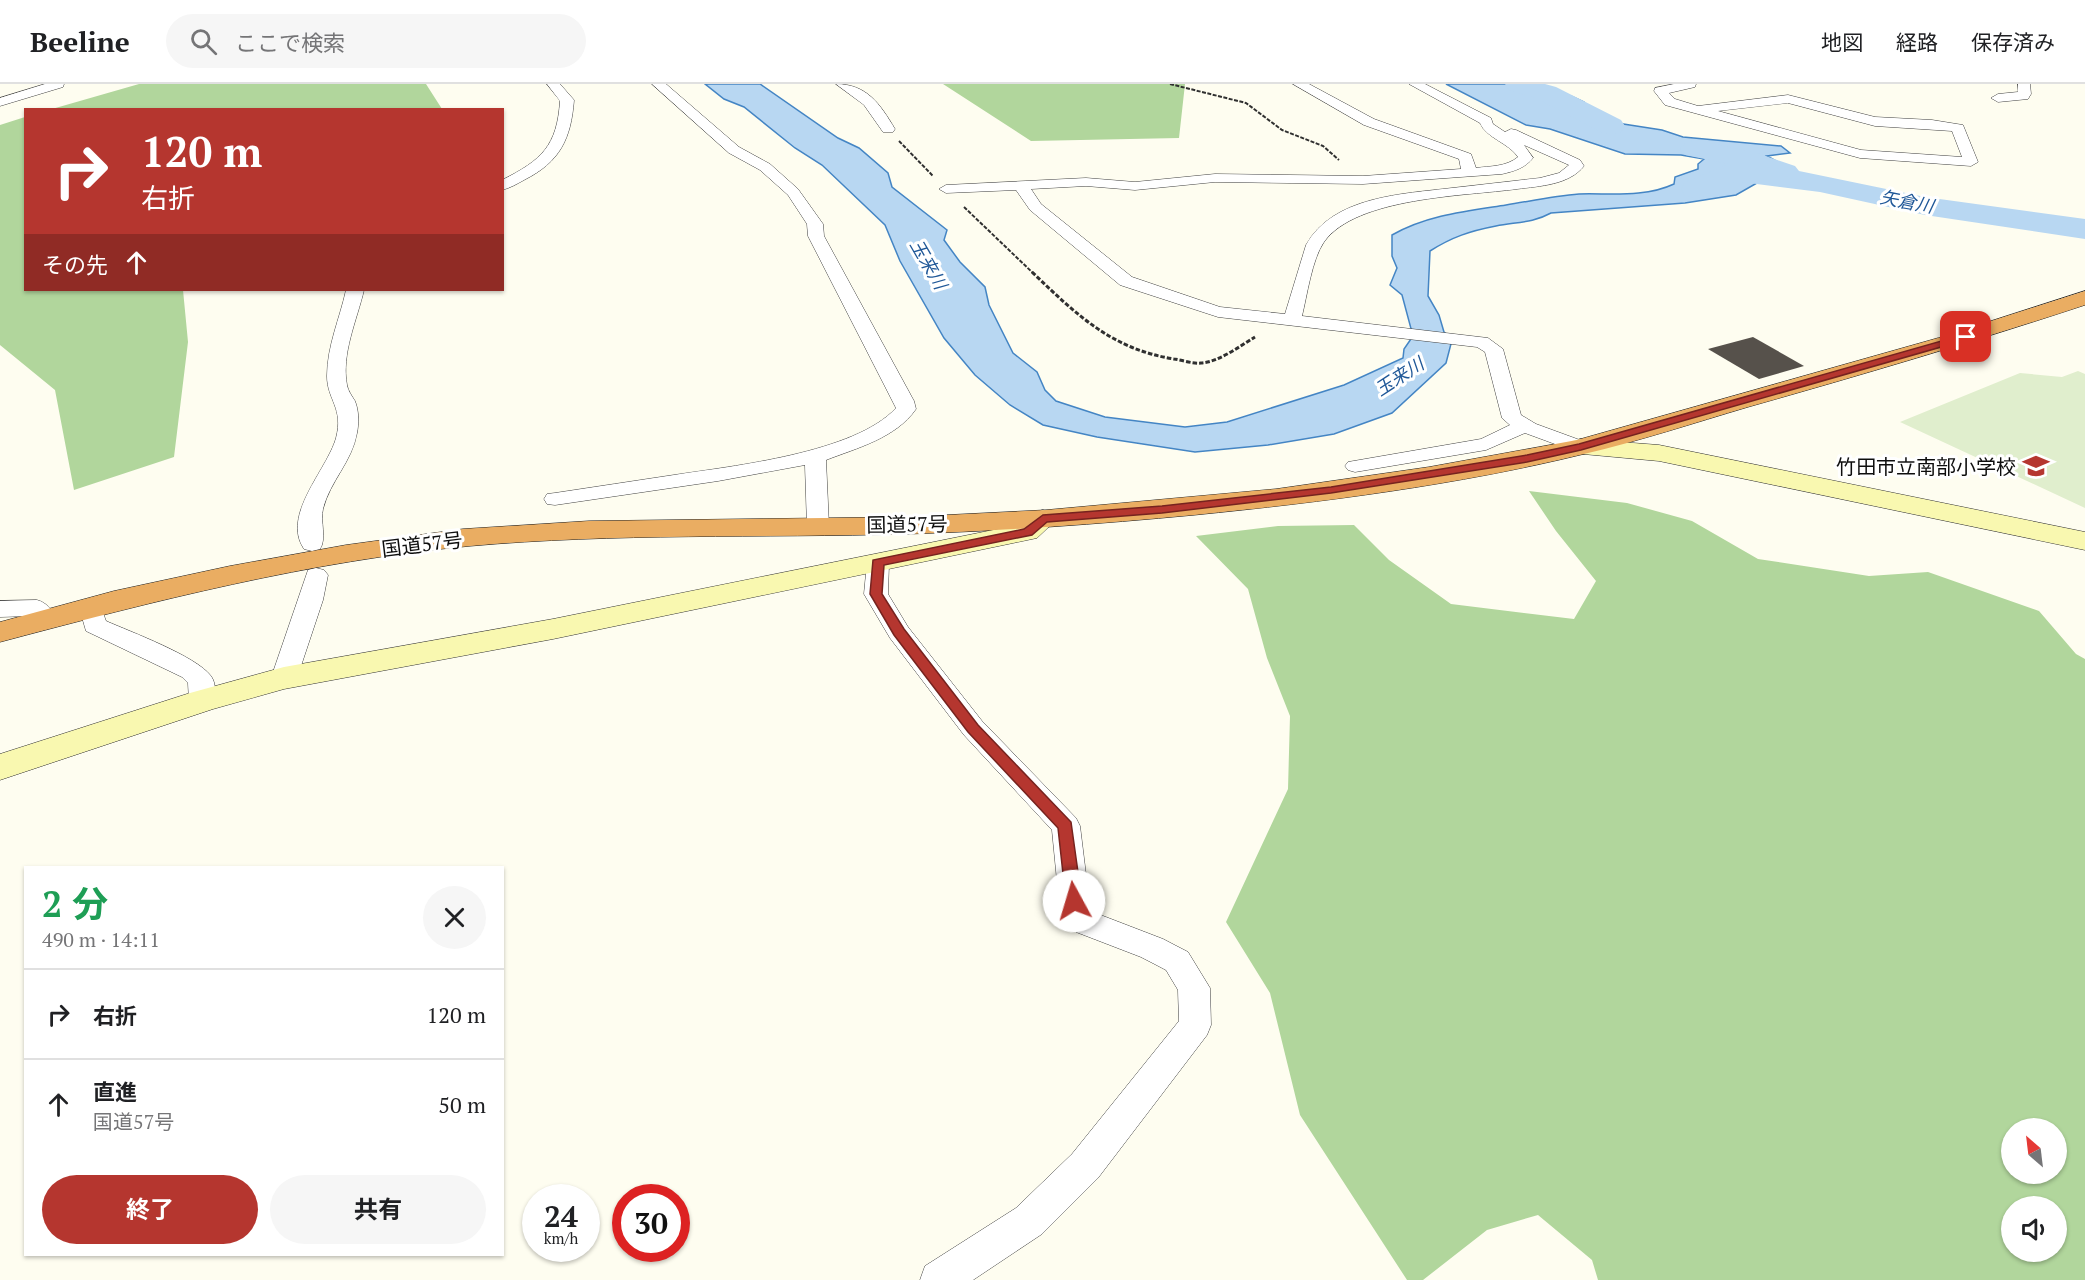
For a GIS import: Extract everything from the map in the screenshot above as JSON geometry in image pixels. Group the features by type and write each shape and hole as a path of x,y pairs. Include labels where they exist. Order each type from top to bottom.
{"highway":[{"name":"国道57号","path":"0,632 201,580 303,560 467,538 609,530 965,523 1043,519 1162,509 1331,490 1527,459 1581,447 1946,343 2085,298"}],"street":[{"path":"0,102 58,84"},
{"path":"504,185 541,164 557,143 566,121 567,100 553,84"},
{"path":"555,499 718,475 815,457 881,428 900,417 906,408 816,236 815,224 793,192 765,167 734,150 658,84"},
{"path":"842,84 857,90 875,108 888,129"},
{"path":"1299,84 1369,122 1466,157 1469,171"},
{"path":"1288,321 1316,241 1338,221 1372,204 1540,182 1563,176 1577,166 1415,84"},
{"path":"1690,84 1660,91 1670,102 1860,154 1971,162 1958,129 1945,124 1888,123 1862,119 1788,99"},
{"path":"1998,98 2023,96 2025,94 2024,84"},
{"path":"1697,110 1821,95"},
{"path":"946,189 1086,182 1135,186 1215,178 1363,180 1502,170 1518,165 1526,158 1519,147 1487,126 1486,121"},
{"path":"1020,184 1035,207 1126,280 1218,312 1482,342 1494,349 1512,418 1524,426 1581,447 1659,453 2085,541"},
{"path":"312,544 308,524 314,497 345,440 349,421 345,402 337,387 338,362 355,291"},
{"path":"1355,466 1486,444 1524,426"},
{"path":"815,457 818,526"},
{"path":"0,767 202,701 284,678 553,629 1028,532 1043,519"},
{"path":"878,563 876,594 898,632 973,728 1066,826 1074,901 1087,923 1152,948 1177,961 1194,988 1195,1025 1085,1167 1029,1221 939,1280"},
{"path":"284,678 316,575"},
{"path":"91,607 95,625 191,671 201,681 202,701"},
{"path":"0,609 38,608 45,620"}],"path":[{"path":"1170,84 1216,93 1246,103 1282,130 1323,147 1363,180"},
{"path":"888,129 946,189 1079,317 1111,339 1156,356 1202,363 1225,354 1288,321"}],"green space":[{"path":"139,84 426,84 441,108 55,108"},
{"path":"943,84 1185,84 1179,138 1031,141"},
{"path":"24,117 24,291 183,291 188,342 174,457 74,490 55,390 0,345 0,125"},
{"name":"竹田市立南部小学校","path":"2078,371 2085,374 2085,508 1900,422 2020,373 2062,377"},
{"path":"1529,491 1627,503 1692,521 1758,559 1869,576 1928,572 2039,611 2076,654 2085,659 2085,1280 1598,1280 1592,1260 1538,1215 1487,1230 1423,1280 1407,1280 1300,1115 1270,993 1226,922 1288,789 1290,716 1267,658 1248,589 1196,536 1278,526 1354,525 1389,560 1451,604 1574,619 1596,581 1556,531"}],"water":[{"path":"705,84 760,84 838,138 859,148 888,173 892,187 947,230 944,240 960,262 985,287 989,305 1013,353 1037,372 1045,390 1056,401 1105,417 1185,427 1227,422 1344,385 1403,358 1404,349 1413,336 1402,295 1390,285 1397,268 1392,256 1392,235 1405,228 1433,218 1462,212 1570,195 1627,194 1651,191 1674,184 1675,177 1698,169 1698,164 1704,159 1681,155 1625,154 1550,129 1526,125 1446,84 1515,84 1536,94 1551,92 1571,96 1584,102 1586,111 1604,121 1662,130 1683,137 1781,146 1790,153 1767,156 1780,163 1764,162 1766,168 1764,179 1736,195 1685,203 1551,213 1531,220 1478,230 1446,242 1430,251 1428,296 1439,315 1444,332 1452,340 1446,363 1392,413 1334,434 1268,445 1195,452 1097,437 1043,425 1010,405 975,375 944,338 900,261 885,225 822,165 795,148 744,107 724,99"}],"building":[{"path":"1753,337 1804,366 1759,379 1708,349"}],"waterway":[{"name":"玉来川","path":"1518,84 1547,93 1611,126"},
{"name":"玉来川","path":"1695,149 1744,158 1784,172 1730,173 1696,189"},
{"name":"矢倉川","path":"1746,174 1820,183 1925,206 2085,229"}],"place":[{"name":"竹田市立南部小学校","path":"2036,466"}],"route":[{"path":"1074,901 1066,826 973,728 898,632 876,594 878,563 1028,532 1043,519 1162,509 1331,490 1527,459 1581,447 1966,337"}]}
